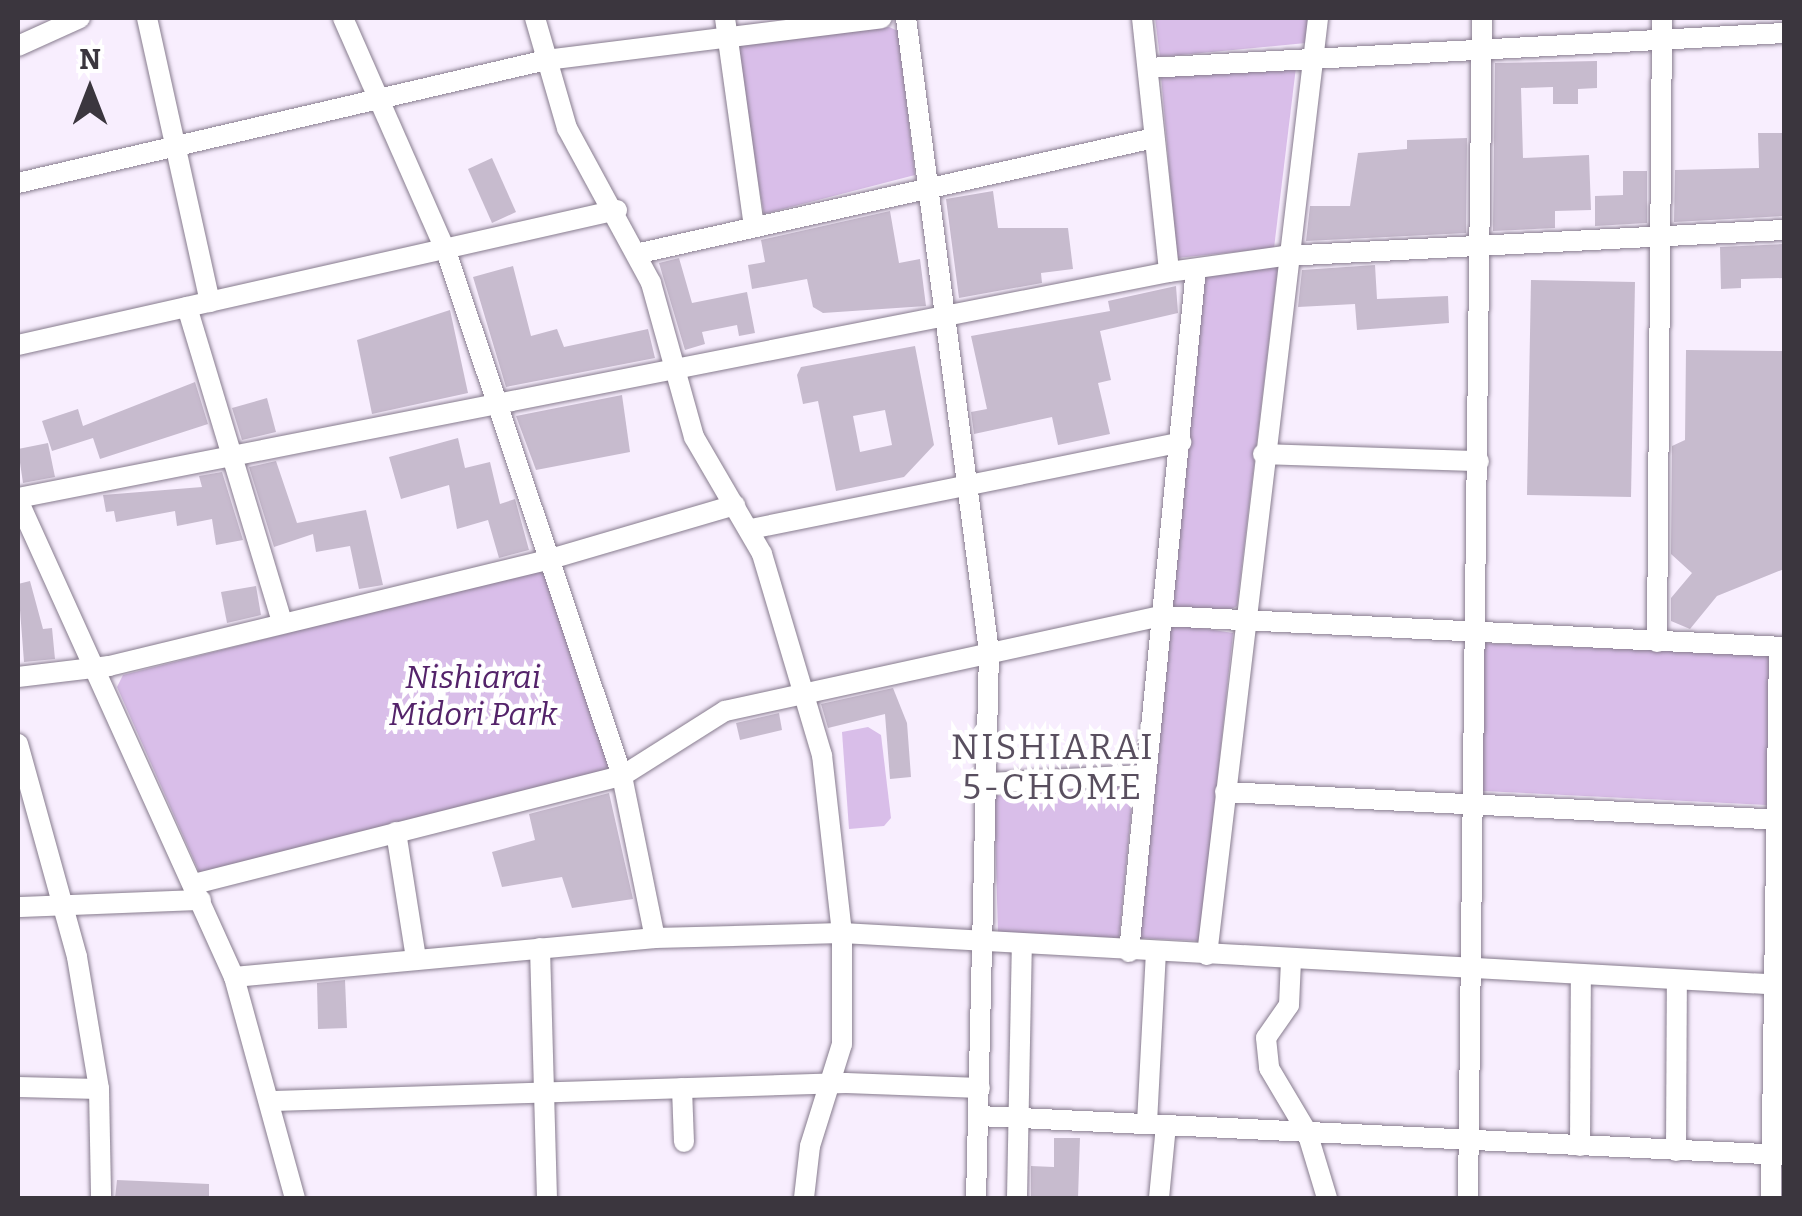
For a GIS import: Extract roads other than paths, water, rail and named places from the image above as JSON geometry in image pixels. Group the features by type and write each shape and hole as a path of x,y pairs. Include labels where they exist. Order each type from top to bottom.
{"street":[{"path":"18,46 80,18"},
{"path":"147,18 210,302"},
{"path":"343,18 446,251 494,408 622,776 654,938"},
{"path":"535,18 567,128 640,253 682,372 694,438 751,529 822,755 842,932 842,1044 829,1084 804,1198"},
{"path":"18,183 546,60 726,27 881,18"},
{"path":"906,18 989,652 976,1198"},
{"path":"1142,18 1169,272"},
{"path":"1208,955 1284,256 1318,18"},
{"path":"1468,1198 1482,18"},
{"path":"1148,68 1482,47 1662,26 1784,33"},
{"path":"1657,642 1662,26"},
{"path":"726,27 754,226"},
{"path":"640,253 1154,138"},
{"path":"18,345 616,210"},
{"path":"295,1198 274,1101 234,977 18,499 682,372 1169,272 1284,256 1784,230"},
{"path":"1129,952 1196,269"},
{"path":"188,307 282,622"},
{"path":"751,529 1181,442"},
{"path":"1263,454 1479,461"},
{"path":"18,678 95,668 547,560 736,505"},
{"path":"18,907 198,892 396,832 622,776 725,710 1161,616 1242,624 1782,647 1778,1155 1771,1198"},
{"path":"18,744 63,906 98,1089 101,1198"},
{"path":"988,783 1144,775"},
{"path":"1225,792 1780,820"},
{"path":"396,832 416,958"},
{"path":"234,977 654,938 842,932 1469,973 1779,984"},
{"path":"1017,1198 1022,944"},
{"path":"540,948 547,1198"},
{"path":"1156,953 1159,1198"},
{"path":"1292,960 1290,1005 1266,1038 1268,1053 1307,1132 1328,1198"},
{"path":"1580,1146 1581,978"},
{"path":"1676,1150 1678,983"},
{"path":"274,1101 829,1084 980,1088"},
{"path":"18,1087 98,1089"},
{"path":"682,1088 684,1142"},
{"path":"980,1116 1778,1155"}],"district":[{"name":"NISHIARAI 5-CHOME","path":"1053,767"}],"park label":[{"name":"Nishiarai Midori Park","path":"473,696"}]}
